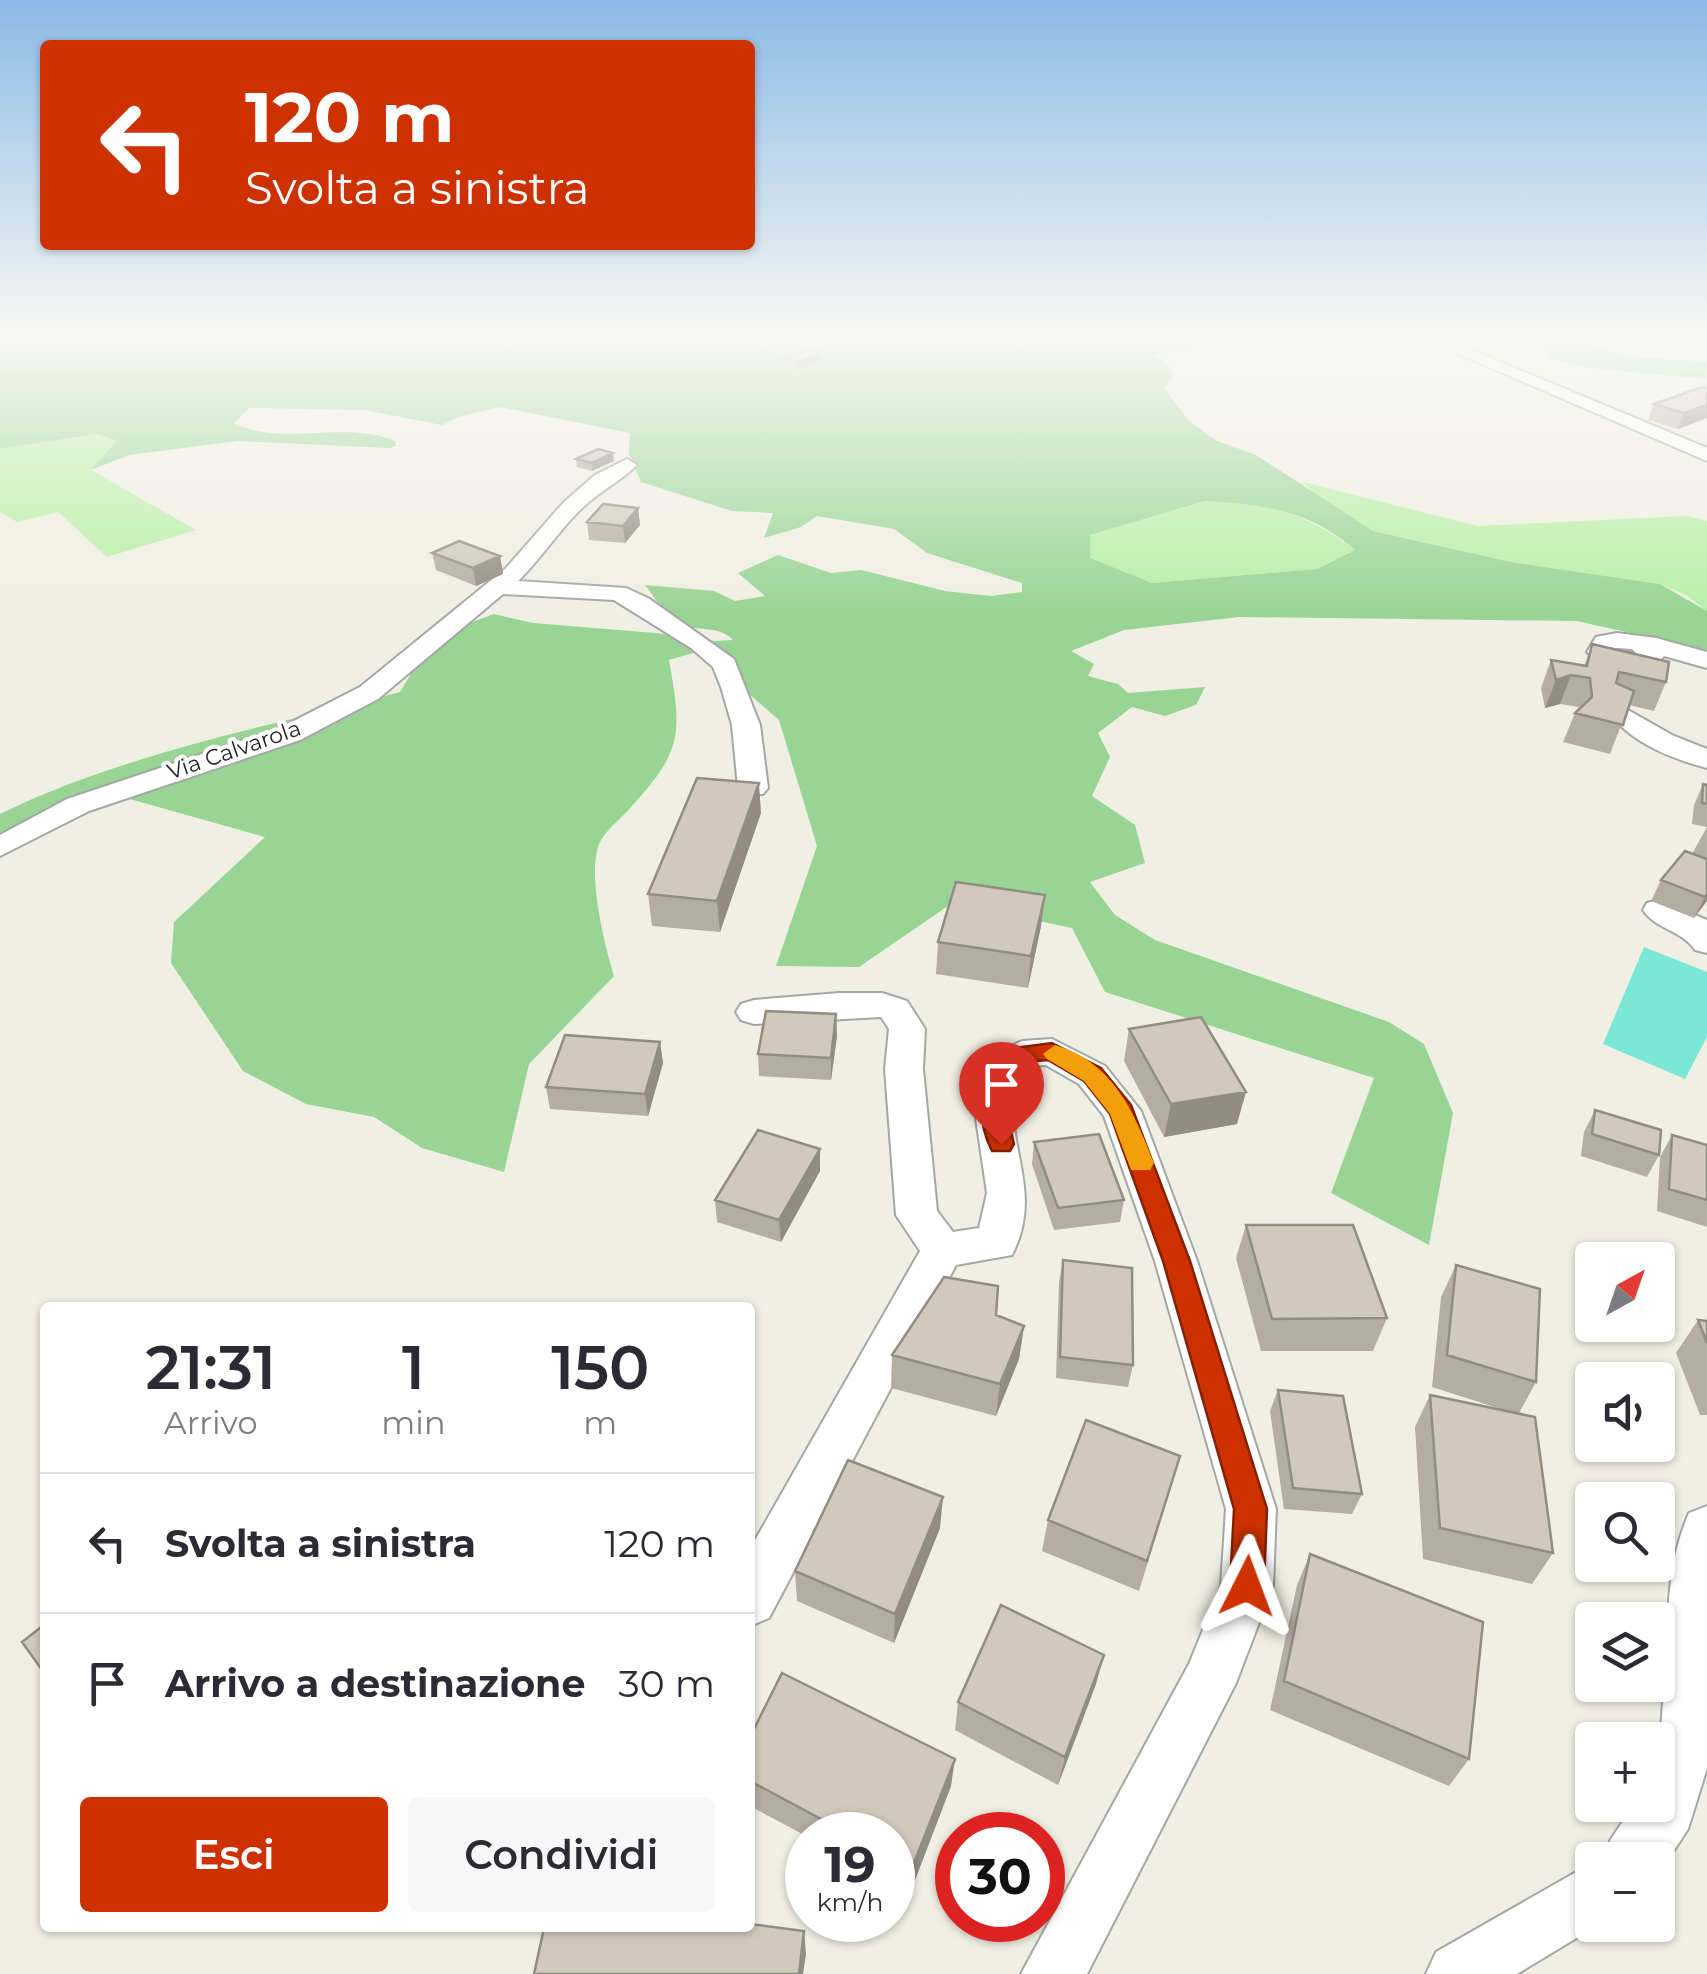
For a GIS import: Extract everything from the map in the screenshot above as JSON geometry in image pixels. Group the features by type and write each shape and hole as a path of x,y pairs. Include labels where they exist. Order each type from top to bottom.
{"street":[{"path":"1648,430 1707,455"},
{"name":"Via Calvarola","path":"0,847 78,805 290,734 370,692 514,573 571,506 627,464"},
{"path":"497,587 618,593 700,643 726,664 746,726 753,788"},
{"path":"1642,644 1707,660"},
{"path":"1628,718 1662,740 1707,759"},
{"path":"1659,910 1702,931 1707,942"},
{"path":"754,1012 838,1005 894,1009 907,1029 904,1069 918,1214 943,1250"},
{"path":"943,1250 997,1242 1008,1193 993,1105 1000,1067 1022,1054 1052,1052 1092,1074 1122,1111 1176,1261 1250,1509 1247,1586 1208,1683 1053,1974"},
{"path":"755,1591 943,1250"},
{"path":"1644,1842 1667,1808 1684,1747 1692,1690 1696,1566 1707,1530"},
{"path":"1458,1974 1575,1904"}],"green space":[{"path":"0,430 355,433 395,441 396,446 238,441 129,455 91,470 117,441 97,434 0,449"},
{"path":"616,430 1201,430 1215,440 1256,455 1373,531 1511,562 1660,584 1707,611 1707,650 1577,621 1239,617 1124,630 1071,651 1094,664 1088,676 1118,684 1128,693 1205,687 1196,705 1165,716 1132,707 1098,733 1110,757 1092,796 1135,825 1145,863 1090,882 1115,915 1155,940 1389,1022 1424,1044 1453,1113 1429,1245 1331,1193 1374,1078 1105,992 1072,928 1034,920 964,895 859,967 776,966 817,846 779,720 700,651 669,660 676,706 670,754 649,787 601,840 597,853 598,907 614,976 529,1064 504,1172 422,1148 374,1117 306,1104 243,1071 171,963 174,922 265,837 119,796 0,837 0,814 97,774 248,730 400,692 415,667 453,629 494,614 533,623 733,640 720,632 679,623 645,585 714,591 735,601 765,596 738,573 778,555 831,573 861,570 945,591 991,596 1022,592 1022,583 927,553 894,529 817,516 801,527 764,538 773,513 732,511 641,482 629,453 630,433","holes":["1205,501 1266,507 1320,526 1355,550 1317,569 1152,583 1090,558 1090,535"]},
{"path":"97,434 118,441 91,470 196,530 107,557 58,512 17,522 0,512 0,449"},
{"path":"1303,482 1478,526 1687,516 1707,521 1707,611 1686,595 1660,584 1511,562 1373,531 1319,499"},
{"path":"1205,501 1284,512 1317,526 1355,550 1317,569 1152,583 1090,559 1090,535"}],"shaded area":[{"path":"1644,947 1707,972 1707,1037 1685,1079 1603,1044"}],"building":[{"path":"598,449 613,453 592,463 576,459"},
{"path":"603,504 638,508 623,526 587,522"},
{"path":"459,541 500,556 473,568 432,553"},
{"path":"1592,644 1669,662 1666,682 1619,672 1616,683 1634,691 1623,725 1575,713 1592,697 1590,678 1571,675 1556,680 1551,660 1587,666"},
{"path":"697,778 759,783 717,901 648,894"},
{"path":"1703,784 1707,785 1707,804 1702,803"},
{"path":"1685,851 1707,859 1705,897 1661,880"},
{"path":"956,882 1045,895 1031,956 938,942"},
{"path":"766,1011 836,1014 831,1058 758,1054"},
{"path":"1201,1017 1246,1092 1171,1104 1129,1029"},
{"path":"565,1035 660,1042 645,1094 546,1087"},
{"path":"1595,1110 1661,1130 1659,1155 1592,1134"},
{"path":"758,1130 820,1149 779,1220 715,1200"},
{"path":"1099,1134 1124,1200 1058,1208 1034,1142"},
{"path":"1672,1135 1707,1145 1707,1200 1669,1189"},
{"path":"1246,1225 1353,1225 1387,1318 1272,1319"},
{"path":"1063,1260 1132,1268 1133,1365 1060,1357"},
{"path":"1456,1265 1540,1289 1536,1382 1447,1355"},
{"path":"944,1277 998,1286 996,1315 1024,1326 1000,1384 892,1355"},
{"path":"1698,1320 1707,1321 1707,1343"},
{"path":"1278,1390 1343,1396 1362,1494 1293,1488"},
{"path":"1430,1395 1535,1417 1553,1553 1440,1528"},
{"path":"1086,1420 1180,1456 1147,1561 1048,1520"},
{"path":"848,1460 943,1497 895,1614 795,1571"},
{"path":"1310,1554 1483,1622 1469,1759 1284,1681"},
{"path":"1001,1605 1104,1655 1065,1757 958,1702"},
{"path":"40,1628 40,1667 22,1642"},
{"path":"782,1673 955,1759 915,1860 915,1812 808,1812 755,1784 755,1727"},
{"path":"755,1925 785,1929 785,1942 803,1942 799,1974 534,1974 543,1932 755,1932"}],"slow traffic":[{"path":"1055,1054 1092,1074 1122,1111 1141,1163"}],"route":[{"path":"1001,1144 993,1105 1000,1067 1022,1054 1052,1052 1092,1074 1122,1111 1176,1261 1250,1509 1247,1586"}]}
